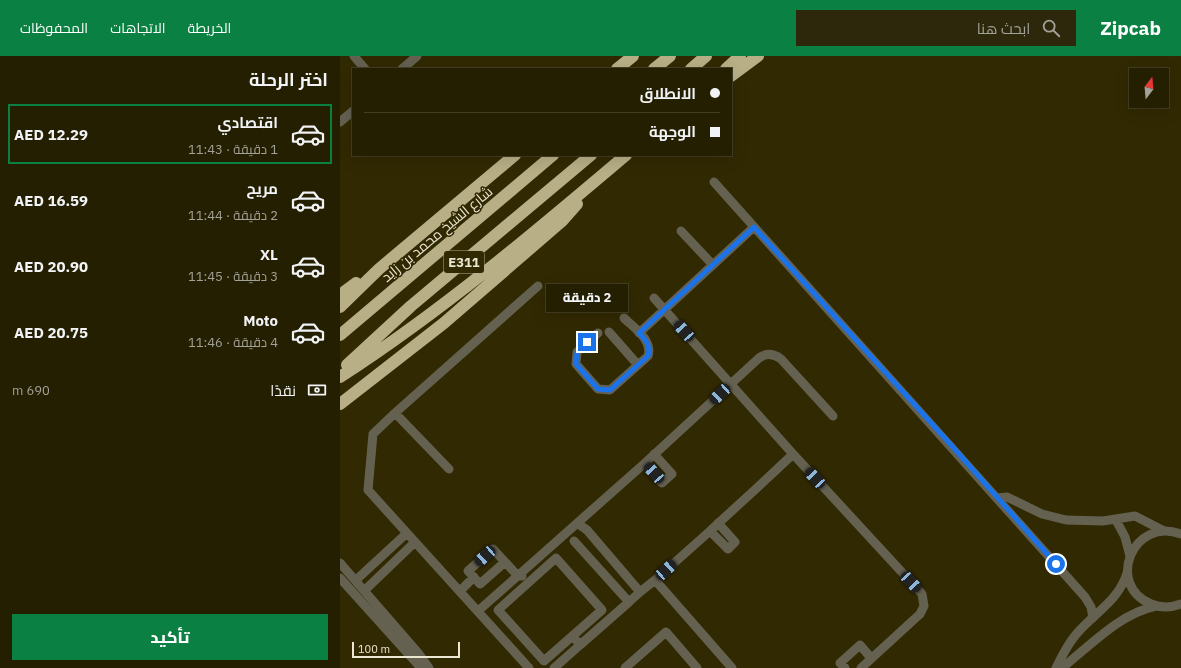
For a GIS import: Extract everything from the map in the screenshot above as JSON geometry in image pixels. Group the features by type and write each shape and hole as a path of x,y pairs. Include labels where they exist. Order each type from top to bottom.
{"highway":[{"path":"655,68 670,56"},
{"path":"692,68 706,56"},
{"path":"727,68 740,56"},
{"path":"732,75 758,56"},
{"path":"618,68 631,57"},
{"path":"340,307 379,269 514,156"},
{"name":"شارع الشيخ محمد بن زايد","path":"340,335 552,156"},
{"name":"E311","path":"340,371 411,306 590,156"},
{"path":"340,377 413,326 506,256 625,156"},
{"path":"340,404 444,323 562,221 578,204 591,184"},
{"path":"340,295 379,269"}],"street":[{"path":"354,56 364,68"},
{"path":"403,68 417,56"},
{"path":"340,122 352,112"},
{"path":"714,182 937,429 1085,597 1093,618"},
{"path":"639,333 754,227"},
{"path":"681,231 713,265"},
{"path":"529,668 368,490 373,434 538,286"},
{"path":"654,298 793,454 922,594 924,606 920,614 861,668"},
{"path":"598,333 577,352 576,364 598,389 610,390 648,356 650,350 646,340 624,318"},
{"path":"609,332 638,365"},
{"path":"478,612 759,358 766,354 781,358 833,416"},
{"path":"395,413 450,470"},
{"path":"644,463 662,483 672,474 654,454"},
{"path":"554,668 655,580 793,454"},
{"path":"997,498 1007,497 1042,514 1066,520 1090,522 1116,520 1135,516 1164,531 1179,533"},
{"path":"1056,668 1071,641 1117,595 1128,571 1130,556 1125,537 1116,520"},
{"path":"577,523 587,530 640,592"},
{"path":"710,530 728,549 735,542 718,523"},
{"path":"574,541 587,530"},
{"path":"1130,556 1140,541 1147,536 1164,531"},
{"path":"356,580 407,533"},
{"path":"565,534 574,541 629,602"},
{"path":"365,590 415,542"},
{"path":"505,562 480,584 468,571 493,549 518,576 523,577 529,582"},
{"path":"556,558 602,610 572,636 544,661 498,610 556,558"},
{"path":"340,563 365,590 429,668"},
{"path":"1128,571 1130,583 1136,593 1149,603 1156,606"},
{"path":"460,591 474,577"},
{"path":"340,578 421,668"},
{"path":"655,580 732,668"},
{"path":"620,592 632,582"},
{"path":"1171,607 1181,604"},
{"path":"1062,668 1120,621 1137,611 1156,606 1171,607 1181,611"},
{"path":"625,668 666,632 698,668"},
{"path":"572,636 580,645"},
{"path":"845,668 840,663 860,645 871,658"}],"route":[{"path":"587,342 577,352 576,364 598,389 610,390 648,356 650,350 646,340 639,333 754,227 952,446 1056,564"}]}
